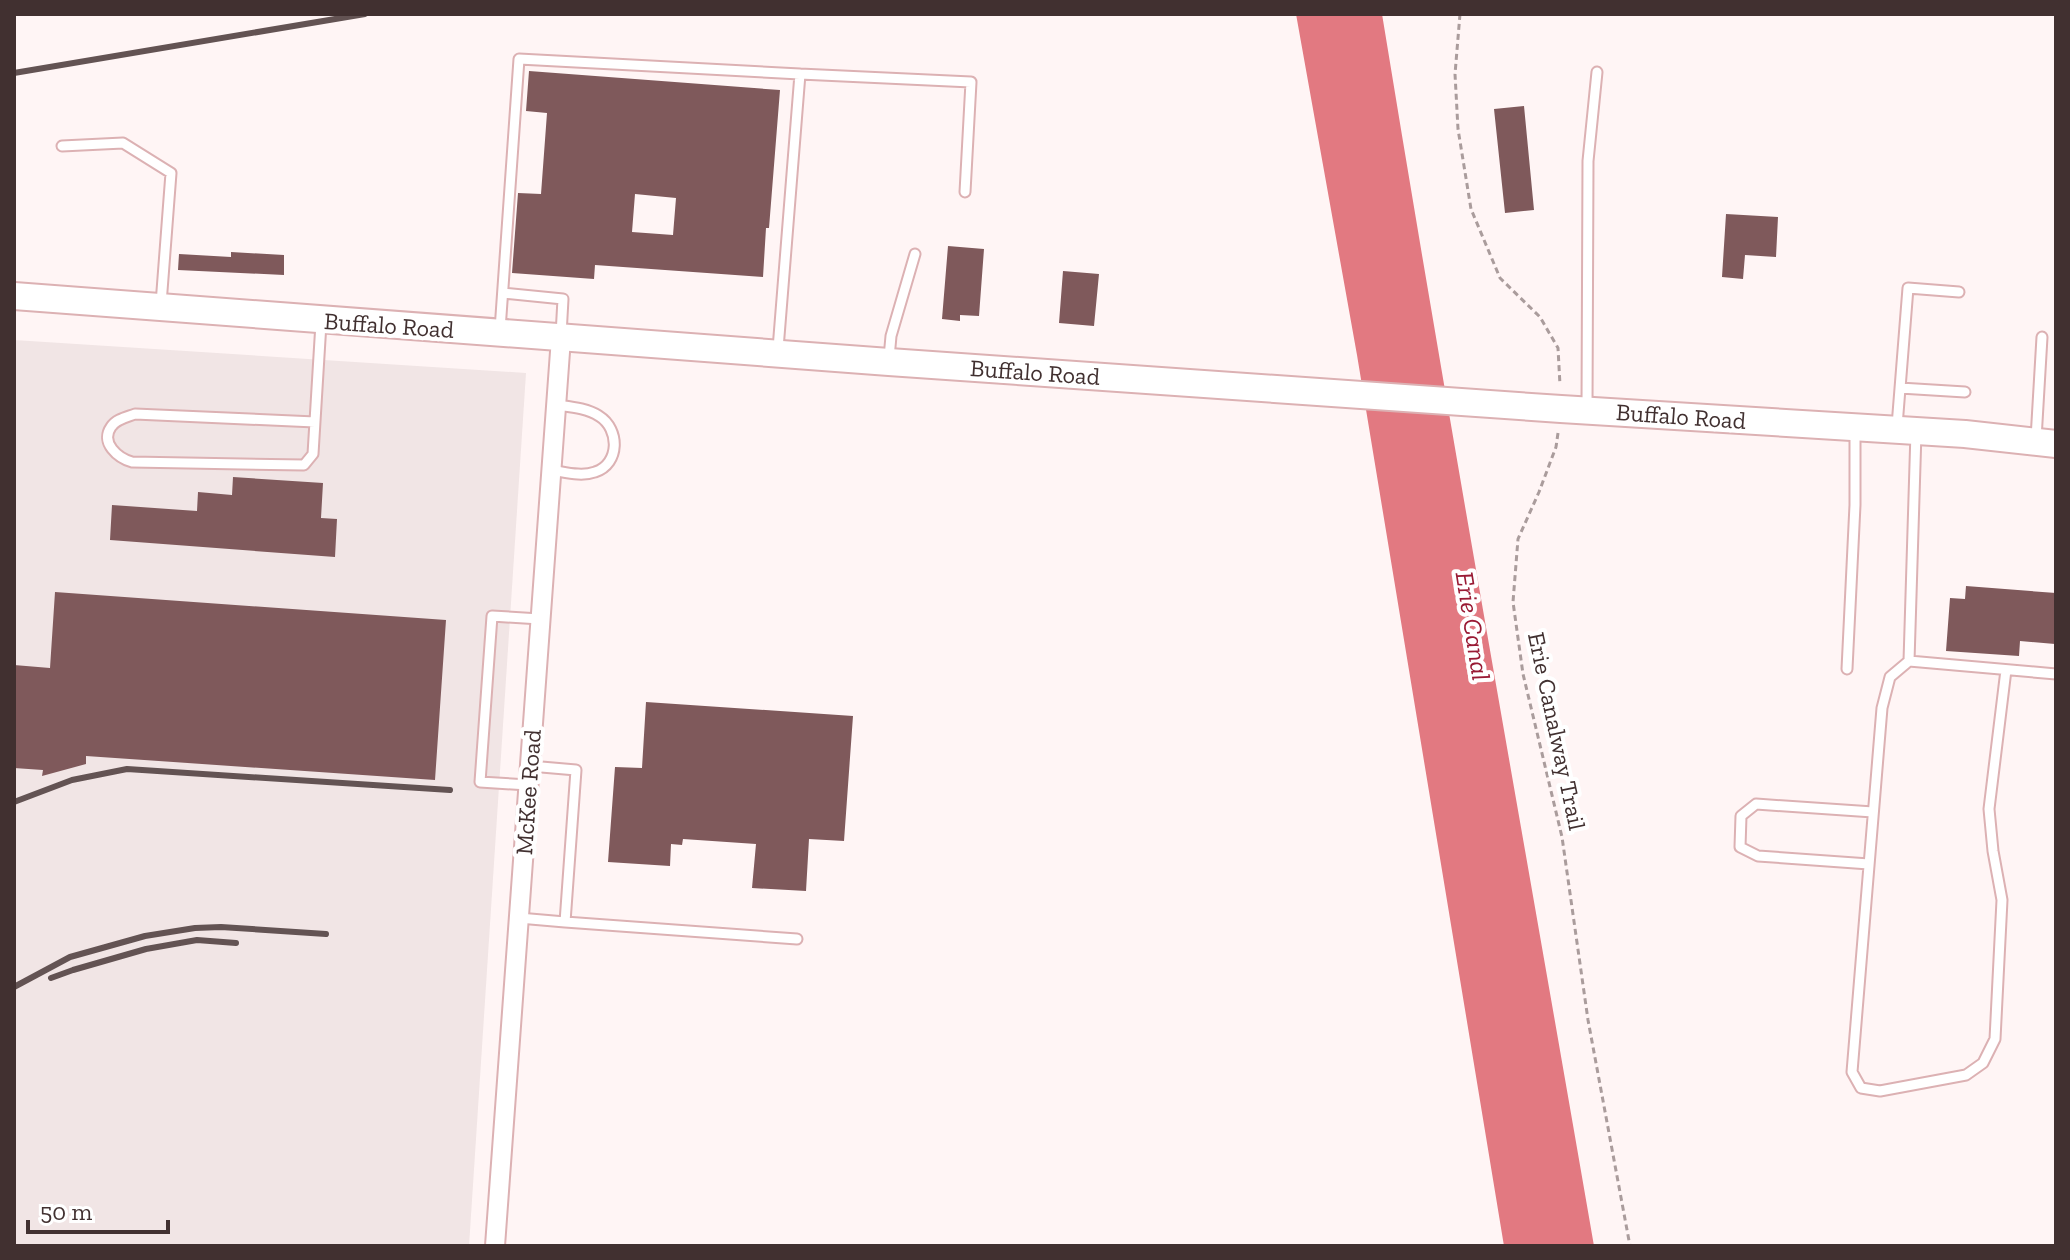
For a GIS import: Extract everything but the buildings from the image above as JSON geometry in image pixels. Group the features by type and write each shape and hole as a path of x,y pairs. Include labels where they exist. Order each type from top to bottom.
{"main road":[{"name":"Buffalo Road","path":"14,296 889,362 1965,434 2046,443"}],"street":[{"name":"McKee Road","path":"495,1246 561,338"}],"lane":[{"path":"500,333 519,59 971,82 965,192"},
{"path":"1574,410 1588,161 1597,72"},
{"path":"778,354 800,74"},
{"path":"62,146 123,143 171,173 160,307"},
{"path":"889,362 891,336 915,254"},
{"path":"1909,661 1906,430 1900,388 1908,288 1959,292"},
{"path":"503,293 563,299 561,338"},
{"path":"315,422 135,414 112,425 108,443 123,460 132,462 304,465 313,454 315,422 321,320"},
{"path":"2042,337 2046,443"},
{"path":"1900,388 1965,392"},
{"path":"551,470 593,473 604,468 614,454 615,442 612,428 601,417 583,409 556,405"},
{"path":"1847,669 1855,505 1855,427"},
{"path":"528,785 480,782 492,616 540,619"},
{"path":"2006,670 1989,809 2002,900 1995,1039 1983,1063 1966,1075 1880,1091 1861,1088 1852,1072 1882,708 1890,677 1909,661 2056,674"},
{"path":"530,766 576,770 565,922"},
{"path":"1869,864 1758,856 1740,847 1741,816 1756,804 1873,812"},
{"path":"519,918 797,939"}],"path":[{"name":"Erie Canalway Trail","path":"1460,14 1455,74 1458,129 1471,209 1500,278 1540,317 1558,348 1574,410 1518,539 1513,602 1523,674 1562,837 1588,1020 1630,1246"}],"shaded area":[{"path":"14,340 526,373 469,1246 14,1246"}],"water":[{"name":"Erie Canal","path":"1296,14 1382,14 1594,1246 1504,1246 1357,355"}],"railway":[{"path":"14,73 365,14"},
{"path":"14,802 72,780 127,769 450,790"},
{"path":"14,987 70,957 145,936 221,927 326,934"},
{"path":"51,978 146,949 197,940 236,943"}]}
